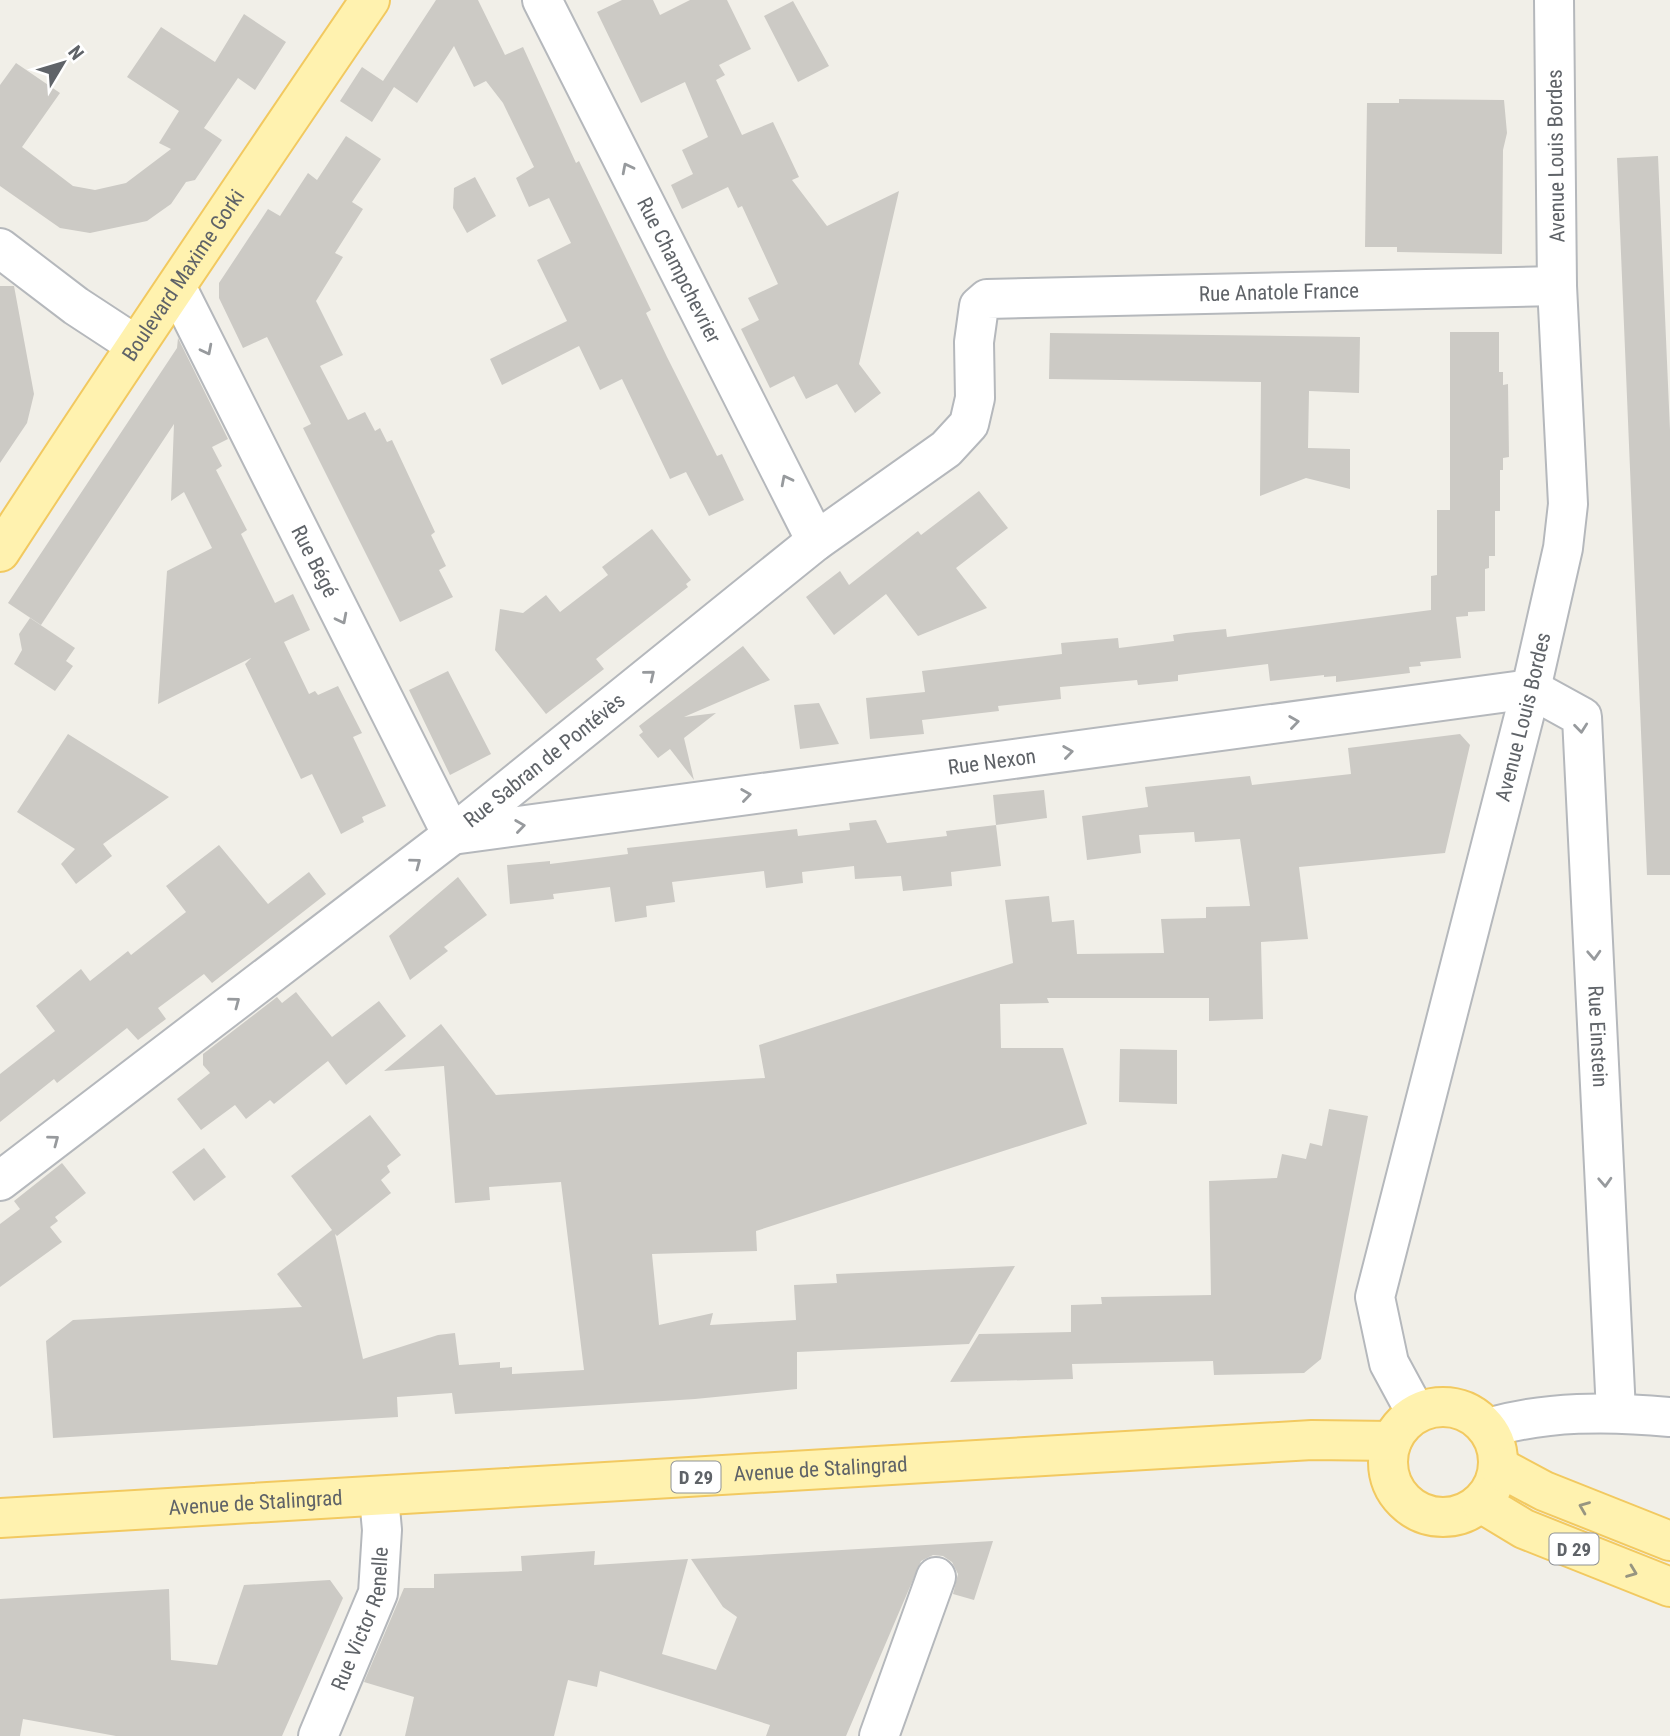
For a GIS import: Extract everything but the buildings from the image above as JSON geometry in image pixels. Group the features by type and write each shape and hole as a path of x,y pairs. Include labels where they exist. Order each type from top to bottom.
{"main road":[{"name":"Boulevard Maxime Gorki","path":"0,552 135,344 177,288 370,0"},
{"path":"1431,1408 1454,1408 1476,1417 1487,1428 1494,1440 1499,1467 1496,1480 1481,1503 1466,1513 1448,1518 1429,1516 1412,1508 1398,1495 1390,1478 1388,1460 1404,1427 1431,1408"},
{"name":"Avenue de Stalingrad","path":"0,1518 1312,1440 1404,1427"},
{"path":"1499,1467 1544,1491 1670,1541"},
{"name":"D 29","path":"1481,1503 1524,1529 1670,1587"}],"street":[{"name":"Rue Champchevrier","path":"542,0 816,541"},
{"name":"Avenue Louis Bordes","path":"1404,1427 1375,1297 1531,690 1563,548 1568,504 1557,286 1554,0"},
{"path":"0,248 76,306 135,344"},
{"name":"Rue Anatole France","path":"1002,296 1557,286"},
{"name":"Rue Bégé","path":"177,288 453,835"},
{"name":"Rue Sabran de Pontévès","path":"0,1181 453,835 816,541 946,449 969,424 975,398 974,342 979,306 987,299 1002,296"},
{"name":"Rue Nexon","path":"453,835 1531,690"},
{"name":"Rue Einstein","path":"1531,690 1582,717 1616,1412"},
{"path":"1487,1428 1525,1417 1616,1412 1670,1417"},
{"name":"Rue Victor Renelle","path":"318,1736 378,1593 382,1530 379,1497"},
{"path":"878,1736 936,1577"}]}
